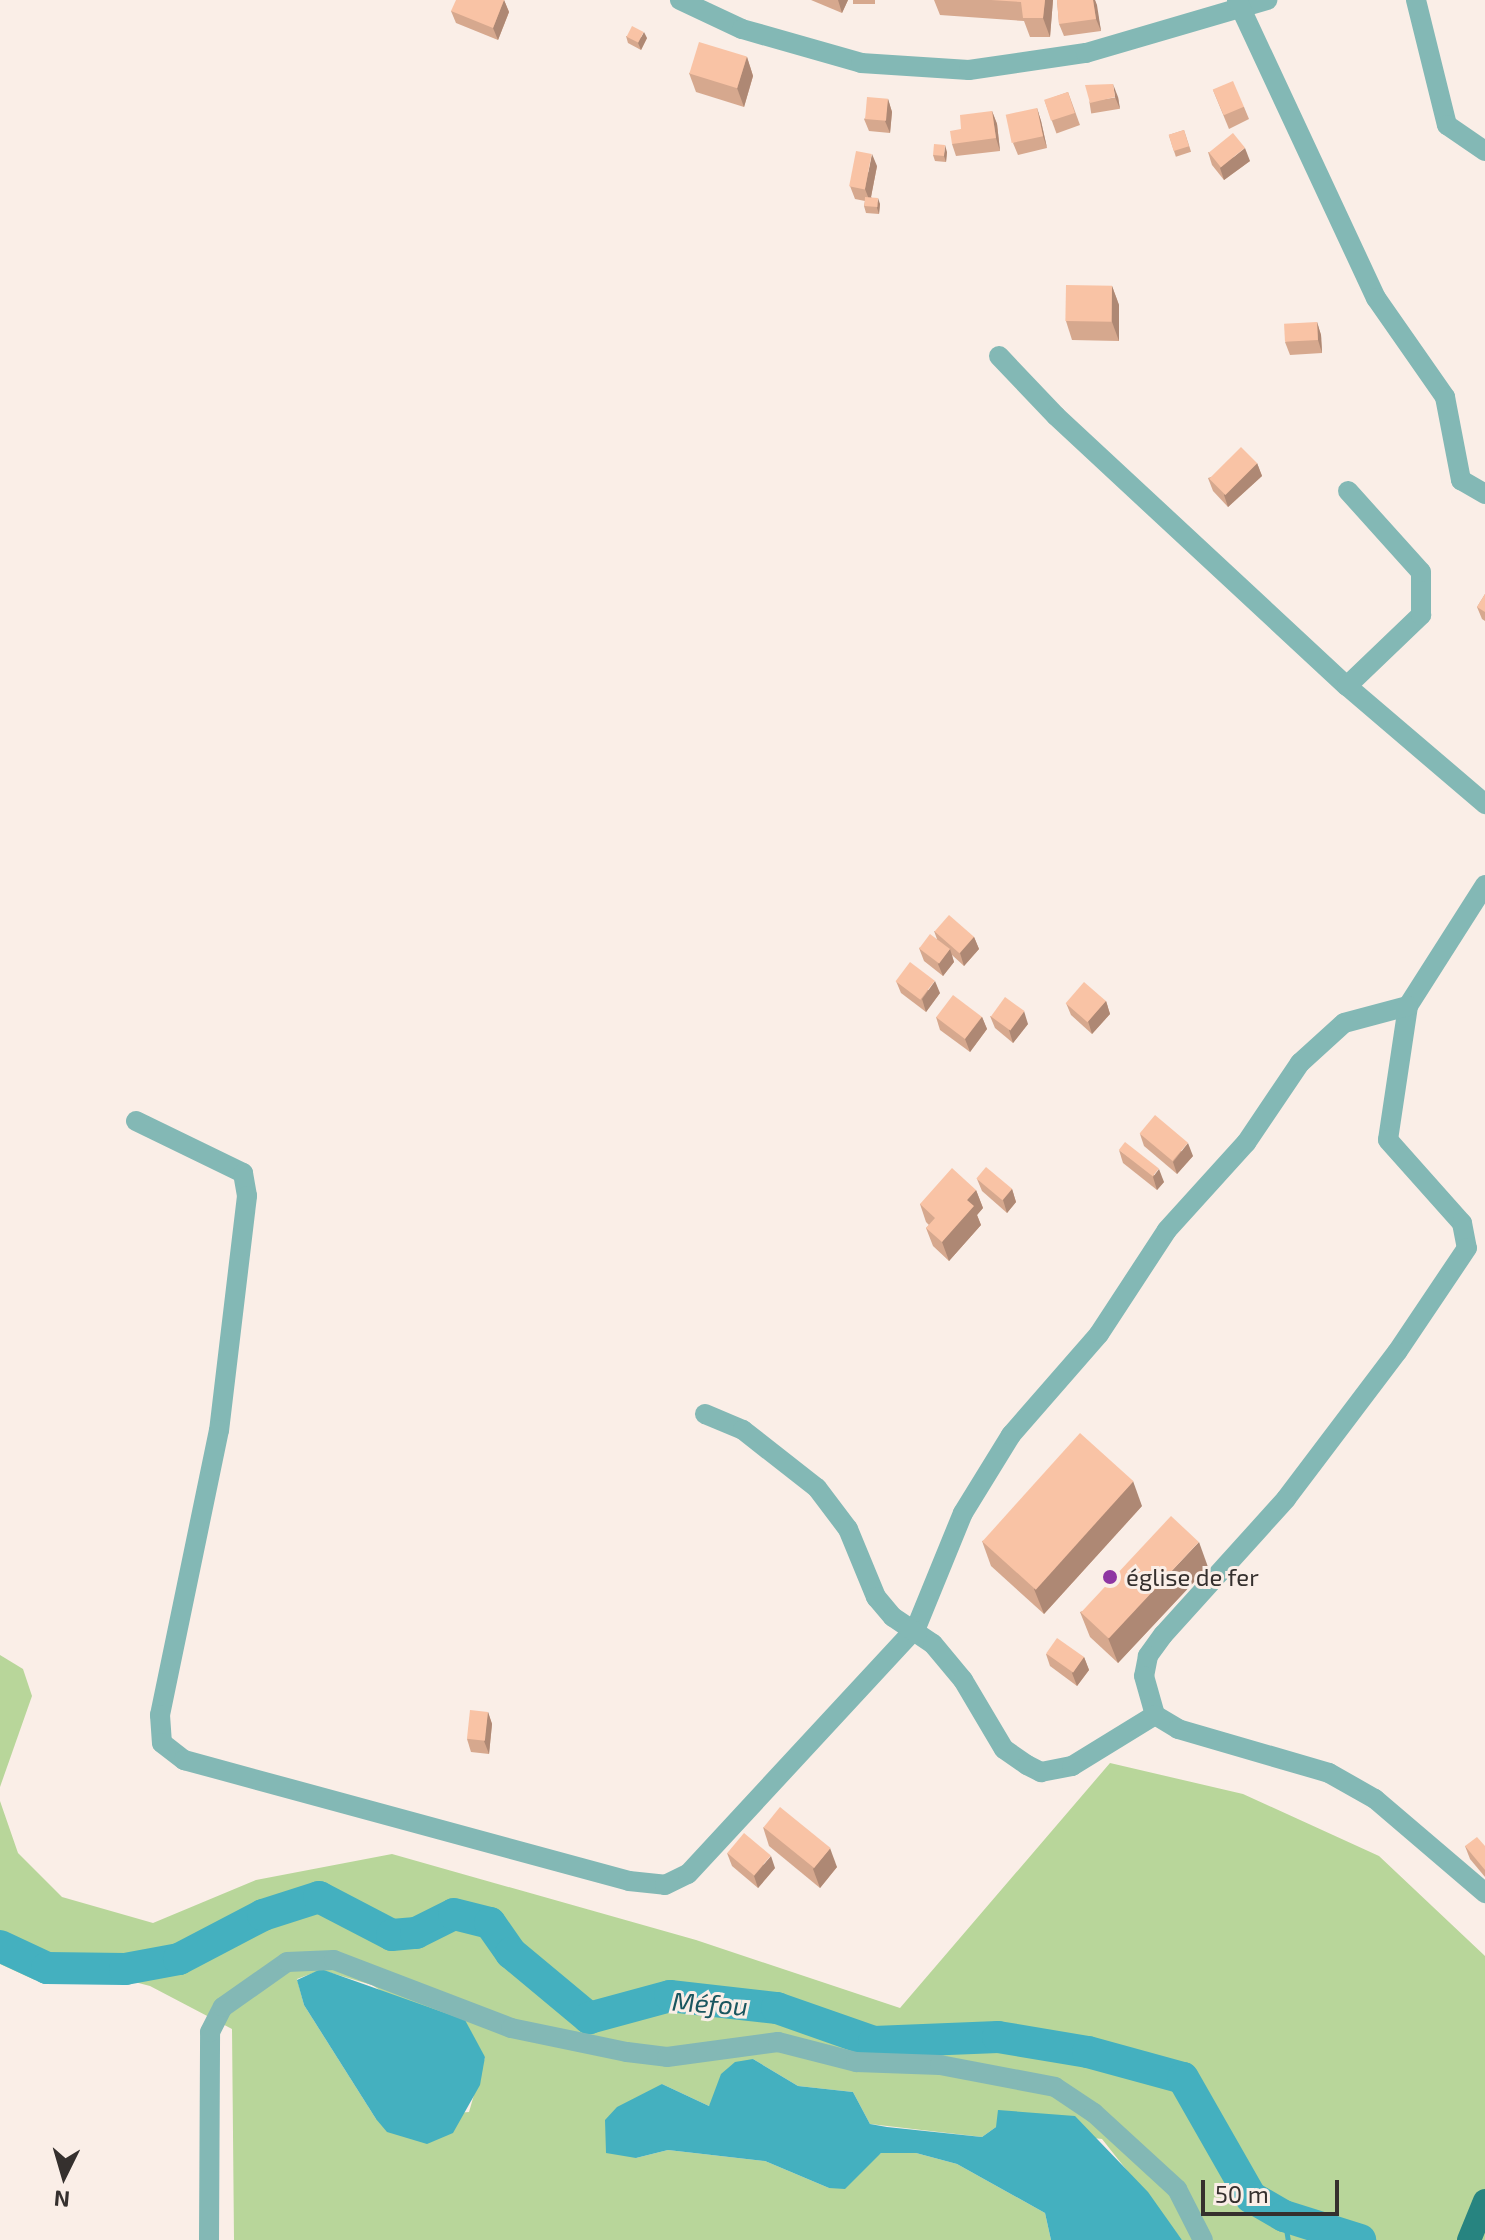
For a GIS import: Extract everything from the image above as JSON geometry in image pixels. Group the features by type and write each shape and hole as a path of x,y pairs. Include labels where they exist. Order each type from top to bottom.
{"main road":[{"path":"1469,2239 1485,2201"}],"street":[{"path":"680,0 742,29 850,60 969,70 1086,53 1238,5 1267,0"},
{"path":"1416,0 1447,125 1485,151"},
{"path":"1238,5 1376,298 1445,397 1461,480 1485,494"},
{"path":"999,356 1056,416 1347,686 1485,804"},
{"path":"1347,686 1421,615 1421,572 1348,491"},
{"path":"1485,885 1408,1006 1388,1140 1462,1223 1467,1248 1397,1352 1286,1499 1148,1656 1145,1692 1155,1715 1178,1729 1329,1773 1375,1799 1485,1893"},
{"path":"136,1121 243,1173 247,1196 219,1430 160,1715 162,1743 184,1760 629,1881 665,1885 688,1874 916,1628 963,1513 1011,1435 1099,1334 1167,1230 1246,1143 1300,1063 1344,1023 1408,1006"},
{"path":"705,1414 743,1430 817,1488 848,1529 876,1597 893,1617 916,1628 963,1680 1004,1749 1041,1772 1072,1766 1155,1715"},
{"path":"209,2240 210,2032 223,2007 287,1962 334,1960 511,2028 627,2052 667,2057 778,2042 856,2062 940,2065 1055,2087 1094,2113 1177,2189 1203,2240"}],"green space":[{"path":"0,1655 23,1669 32,1696 0,1787"},
{"path":"1110,1763 1243,1794 1379,1856 1485,1956 1485,2240 1182,2240 1102,2139 996,2127 982,2137 870,2124 853,2092 798,2086 753,2059 709,2106 662,2084 636,2158 668,2150 765,2161 829,2188 881,2153 916,2153 957,2164 1045,2213 1051,2240 234,2240 232,2029 150,1986 127,1980 35,1980 0,1964 0,1801 18,1853 62,1897 153,1923 256,1880 392,1854 696,1940 900,2008","holes":["321,1970 372,1985 485,2057 469,2112 376,2119 304,2005 297,1979"]}],"water":[{"path":"321,1969 465,2020 485,2057 480,2085 453,2133 427,2144 387,2132 376,2119 304,2005 297,1980"},
{"path":"753,2059 798,2086 853,2092 870,2124 982,2137 996,2127 998,2110 1075,2116 1148,2192 1182,2240 1051,2240 1045,2213 957,2164 916,2153 881,2153 845,2189 829,2188 765,2161 668,2150 636,2158 606,2153 605,2120 617,2107 662,2084 709,2106 721,2074 735,2062"}],"building":[{"path":"456,0 504,0 493,28 451,11"},
{"path":"991,0 1045,0 1043,18 1023,18 1021,2"},
{"path":"1057,0 1093,0 1096,19 1059,24"},
{"path":"632,26 644,32 638,43 627,37"},
{"path":"699,42 747,57 737,88 689,74"},
{"path":"1233,81 1244,107 1224,115 1213,90"},
{"path":"1113,84 1115,97 1090,103 1085,85"},
{"path":"1068,92 1075,113 1051,121 1044,100"},
{"path":"867,97 888,99 886,121 865,119"},
{"path":"1037,108 1043,136 1012,143 1006,115"},
{"path":"992,111 996,138 952,144 950,131 961,129 960,115"},
{"path":"1184,130 1189,146 1174,151 1169,135"},
{"path":"1233,133 1245,148 1221,167 1209,153"},
{"path":"934,144 945,145 944,156 933,155"},
{"path":"856,151 872,154 865,189 849,186"},
{"path":"865,197 878,198 877,207 864,206"},
{"path":"1066,285 1112,286 1111,322 1065,321"},
{"path":"1317,322 1318,340 1285,342 1284,324"},
{"path":"1241,447 1257,463 1225,495 1209,479"},
{"path":"1485,594 1485,612 1477,607"},
{"path":"949,915 974,937 959,953 935,932"},
{"path":"930,934 950,949 939,963 919,948"},
{"path":"910,962 935,981 920,1000 896,981"},
{"path":"1084,982 1106,1001 1088,1022 1066,1003"},
{"path":"953,995 982,1017 965,1039 936,1017"},
{"path":"1005,997 1024,1011 1010,1031 991,1016"},
{"path":"1155,1115 1188,1143 1173,1161 1140,1133"},
{"path":"1125,1142 1159,1168 1153,1176 1119,1150"},
{"path":"986,1167 1012,1189 1002,1200 976,1178"},
{"path":"952,1168 976,1190 967,1200 974,1206 942,1242 926,1228 935,1218 920,1204"},
{"path":"1080,1433 1134,1481 1036,1590 982,1541"},
{"path":"1171,1516 1199,1542 1109,1638 1081,1613"},
{"path":"1057,1638 1084,1657 1073,1672 1046,1654"},
{"path":"470,1710 488,1712 485,1741 467,1739"},
{"path":"780,1807 831,1848 814,1868 764,1827"},
{"path":"744,1833 771,1855 754,1875 727,1853"},
{"path":"1477,1837 1485,1846 1485,1870 1465,1846"}],"waterway":[{"name":"Méfou","path":"0,1946 47,1968 125,1969 179,1959 263,1915 319,1897 392,1935 416,1933 454,1914 490,1923 511,1953 589,2018 670,1996 777,2008 874,2042 998,2037 1088,2052 1183,2078 1251,2197 1284,2216 1360,2240"},
{"path":"1284,2216 1288,2240"}],"place":[{"name":"église de fer","path":"1110,1577"}]}
